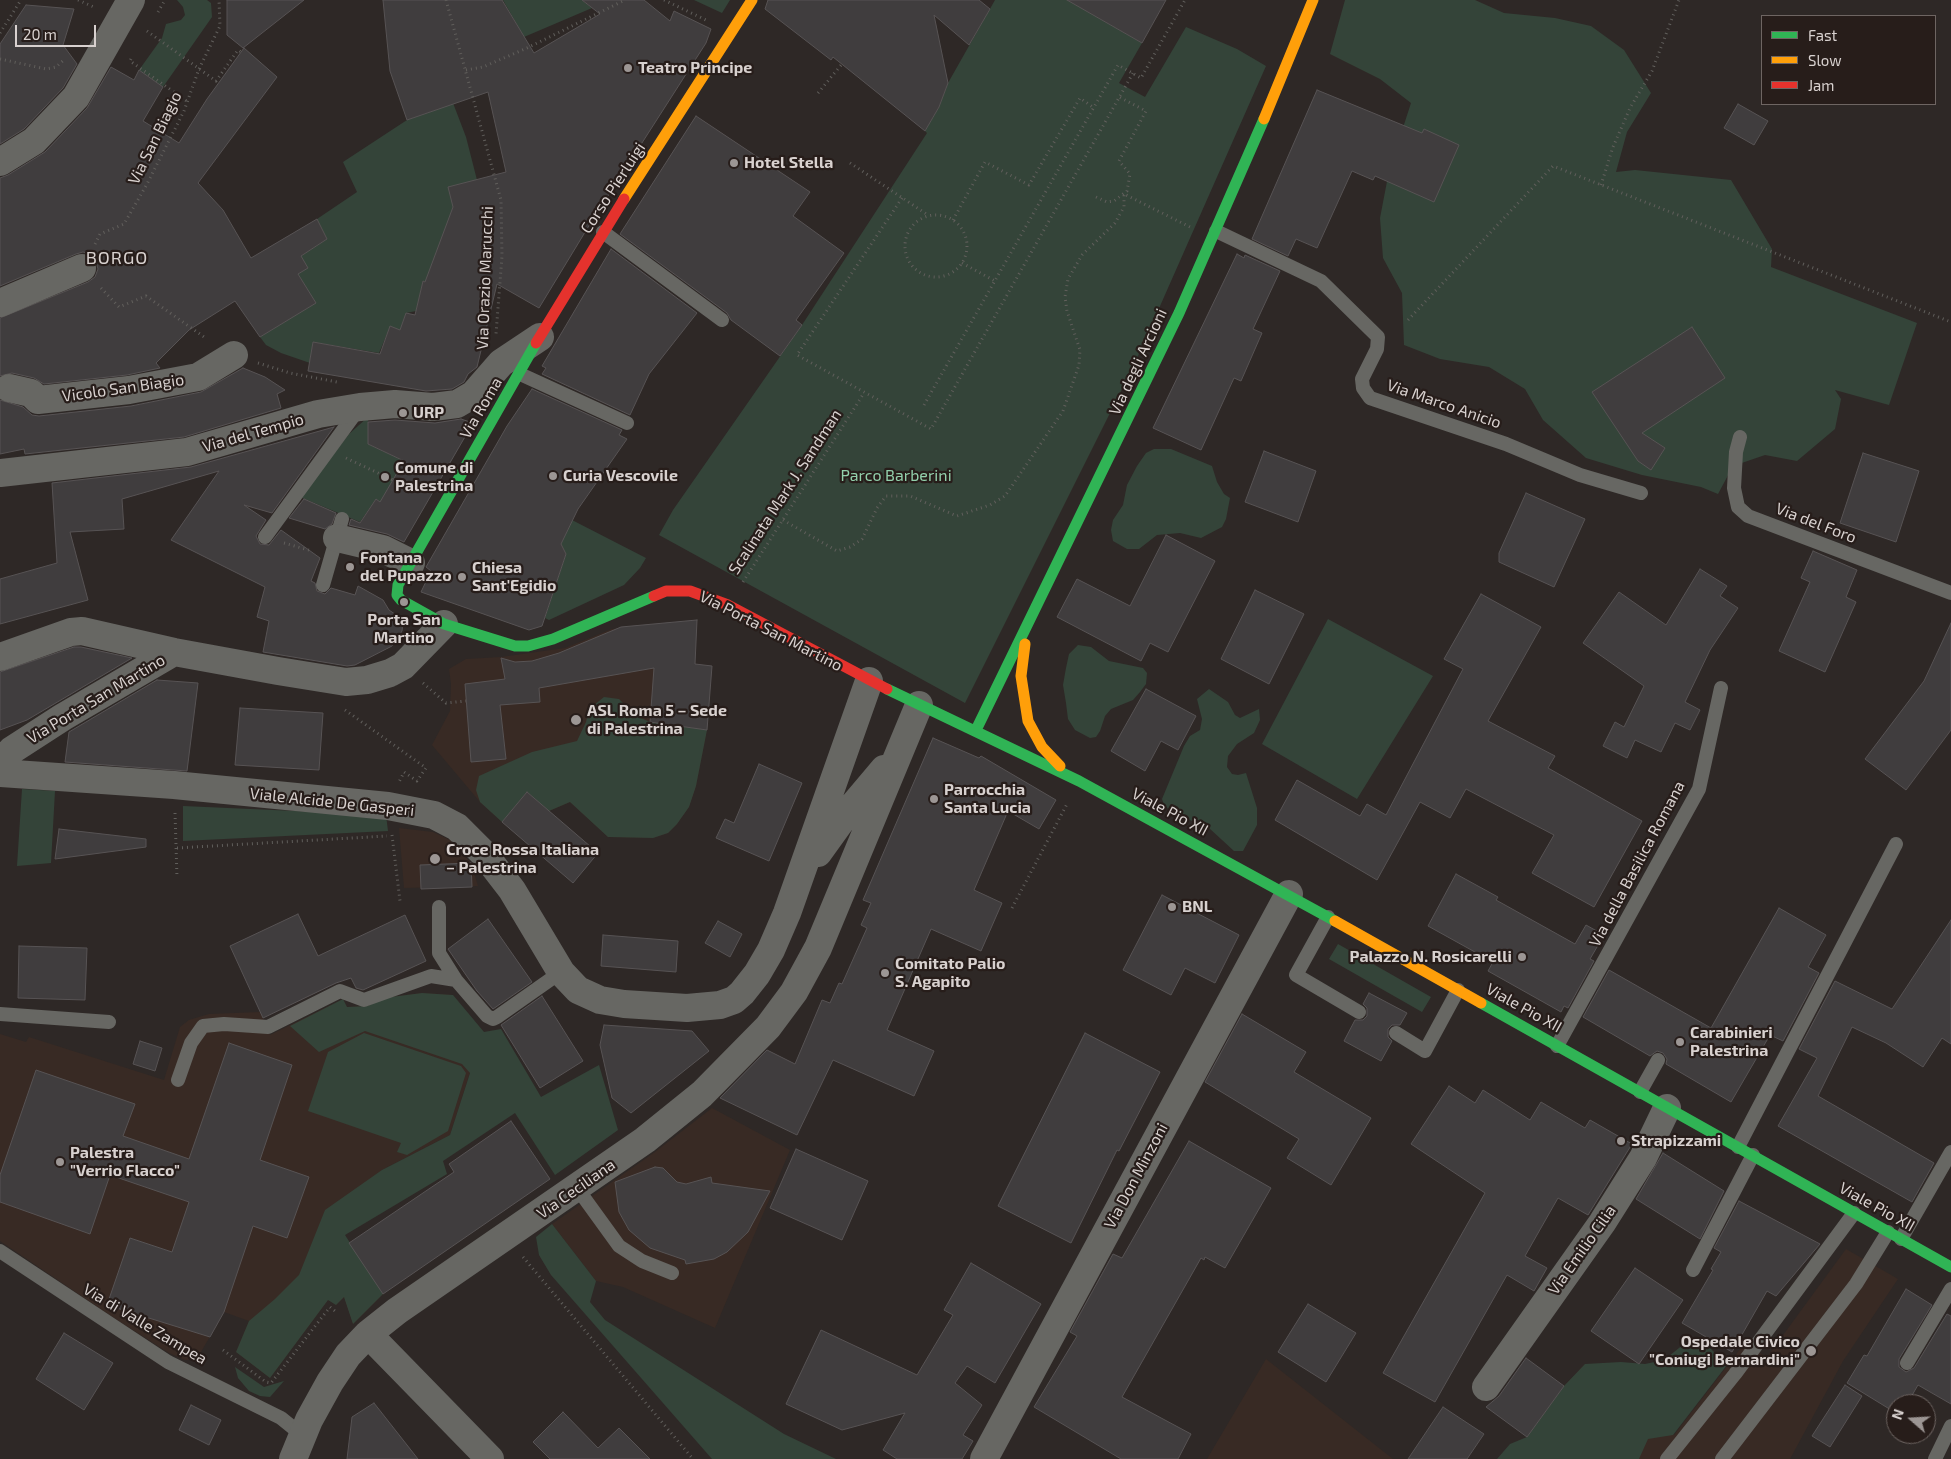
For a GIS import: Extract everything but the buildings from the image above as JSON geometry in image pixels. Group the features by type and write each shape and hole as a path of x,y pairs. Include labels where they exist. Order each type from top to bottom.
{"street":[{"path":"0,162 34,141 76,97 130,0"},
{"path":"731,34 752,0"},
{"name":"Via degli Arcioni","path":"976,730 1140,395 1216,232 1313,0"},
{"name":"Corso Pierluigi","path":"540,337 603,232 731,34"},
{"path":"0,303 82,268"},
{"name":"Via del Tempio","path":"0,473 186,452 318,414 360,407 395,404 433,408 457,404 474,394 501,362 540,337"},
{"name":"Via Roma","path":"404,602 397,595 397,589 540,337"},
{"name":"Vicolo San Biagio","path":"9,388 31,393 38,400 129,390 198,377 234,355"},
{"path":"339,529 411,563"},
{"name":"Via Porta San Martino","path":"404,602 444,624 504,644 528,646 553,639 666,592 690,591 728,606 869,681 919,705"},
{"name":"Viale Pio XII","path":"1038,604 1028,629 1022,662 1022,690 1026,712 1034,734 1042,747 1057,764 1079,781"},
{"name":"Via Porta San Martino","path":"0,762 12,750 63,717 174,652 344,695 367,680 390,673 403,666 444,624"},
{"path":"0,657 71,632 82,631 174,652"},
{"name":"Viale Alcide De Gasperi","path":"0,773 174,785 388,806 434,815 457,827 485,855 512,890 561,972 578,990 592,998 611,1003 687,1008 727,1003 734,1000 750,985 768,956 787,913 869,681"},
{"path":"919,705 976,730"},
{"name":"Via Ceciliana","path":"298,1447 336,1372 368,1334 397,1311 577,1188 674,1117 725,1072 758,1039 786,1003 808,970 919,705"},
{"name":"Viale Pio XII","path":"976,730 1079,781 1289,894 1951,1267"},
{"path":"839,898 846,814 848,742"},
{"path":"799,878 846,814 901,748"},
{"name":"Via Don Minzoni","path":"984,1459 1289,894"},
{"name":"Via Emilio Cilia","path":"1486,1387 1612,1206 1650,1145 1667,1108"},
{"path":"368,1334 490,1459"}],"lane":[{"path":"603,232 722,320"},
{"name":"Via Marco Anicio","path":"1216,232 1321,281 1378,337 1378,349 1362,379 1363,388 1370,398 1506,444 1580,475 1641,493"},
{"path":"520,374 627,423"},
{"path":"265,537 360,407"},
{"name":"Via del Foro","path":"1740,437 1736,452 1734,488 1738,507 1748,516 1951,593"},
{"path":"323,585 339,529"},
{"name":"Via della Basilica Romana","path":"1558,1046 1699,789 1721,688"},
{"path":"1738,1147 1896,844"},
{"path":"439,907 439,953 456,980 482,1013 492,1018 561,972"},
{"path":"1328,917 1296,975 1360,1012"},
{"path":"178,1080 191,1043 203,1026 224,1024 268,1027 340,991 364,1000 431,976 456,980"},
{"path":"1396,1033 1426,1051 1458,990"},
{"path":"0,1014 109,1022"},
{"path":"1640,1092 1658,1060"},
{"path":"1901,1239 1951,1152"},
{"path":"1693,1270 1753,1156"},
{"path":"577,1188 619,1246 642,1260 672,1274"},
{"path":"1667,1459 1735,1374 1854,1213"},
{"path":"1722,1459 1856,1284 1888,1232"},
{"name":"Via di Valle Zampea","path":"0,1251 168,1362 281,1418 298,1447"},
{"path":"1907,1363 1951,1289"},
{"path":"1935,1459 1951,1426"}],"path":[{"path":"0,33 21,0"},
{"path":"156,16 165,0"},
{"name":"Via San Biagio","path":"82,268 100,234 124,224 147,184 188,102 198,69 220,26 218,0"},
{"name":"Via Orazio Marucchi","path":"446,0 501,200 502,256 493,371"},
{"path":"466,70 482,67 527,48 625,0"},
{"path":"664,0 731,34"},
{"path":"924,405 1118,65 1141,78 1185,0"},
{"path":"1601,185 1613,147 1630,108 1652,71 1680,0"},
{"path":"142,39 151,24"},
{"path":"147,31 216,81 238,50 241,52"},
{"path":"134,54 130,61 188,102"},
{"path":"0,59 46,69 56,67 69,55"},
{"path":"818,93 842,64"},
{"path":"902,198 797,355 931,429 1133,73"},
{"path":"783,520 837,551 850,547 862,539 877,508 886,496 910,496 957,516 990,505 1005,496 1064,411 1079,365 1080,350 1067,310 1066,286 1082,255 1108,231 1120,216 1124,194 1130,182 1130,174 1119,161 1146,111 1119,97"},
{"path":"953,220 986,162 1029,185 1080,98 1094,108"},
{"path":"850,163 929,216"},
{"path":"1408,320 1553,166 1951,322"},
{"path":"1096,197 1110,202 1119,199 1124,194"},
{"path":"1124,194 1195,230"},
{"path":"937,215 953,220 959,225 966,239 966,255 962,263 950,274 935,277 919,273 908,261 904,245 906,237 914,223 929,216 937,215"},
{"path":"962,263 995,281"},
{"name":"Scalinata Mark J. Sandman","path":"728,606 864,393"},
{"path":"329,451 393,480"},
{"path":"344,695 426,768"},
{"path":"446,703 466,701"},
{"path":"1012,908 1079,781"},
{"path":"175,805 177,878"},
{"path":"388,806 400,901"},
{"path":"177,848 392,835"},
{"path":"507,1237 693,1459"},
{"path":"223,1350 266,1382 272,1383 330,1307 335,1311"}],"shaded area":[{"name":"ASL Roma 5 – Sede di Palestrina","path":"697,620 695,664 712,666 707,730 696,786 689,807 668,833 653,838 608,837 570,802 549,811 527,792 502,822 480,802 432,745 450,711 451,684 449,669 466,659 501,657 565,648 612,629"},
{"name":"Croce Rossa Italiana – Palestrina","path":"399,828 433,832 452,841 471,863 478,886 404,888"},
{"path":"422,993 453,995 474,1060 450,1135 382,1170 344,1235 383,1294 353,1324 344,1297 336,1305 328,1300 270,1378 236,1352 249,1321 224,1312 197,1359 185,1360 169,1353 114,1318 0,1241 0,1034 26,1042 29,1037 164,1080 180,1027 189,1020 209,1014 260,1012 270,1035 343,999 347,1007 368,1006 383,998"},
{"path":"712,1108 790,1150 715,1328 623,1287 596,1281 552,1224 655,1152"},
{"name":"Ospedale Civico \"Coniugi Bernardini\"","path":"1846,1249 1898,1279 1843,1361 1790,1459 1510,1459 1564,1386 1585,1364 1674,1435 1744,1344 1767,1357"},
{"path":"1266,1359 1393,1459 1207,1459"}],"green space":[{"path":"177,0 207,0 211,3 212,17 163,87 139,70 162,38 166,24 181,20 185,15 183,7"},
{"path":"503,0 582,0 592,8 524,37"},
{"path":"694,0 730,0 722,13"},
{"name":"Parco Barberini","path":"995,0 1068,0 1142,43 1119,83 1145,97 1186,27 1237,49 1266,66 1134,365 965,703 659,535 673,510 802,325 927,133 925,131 939,107 948,83"},
{"path":"1345,0 1475,0 1504,13 1555,18 1591,26 1624,50 1651,93 1627,132 1616,172 1635,170 1731,180 1772,249 1771,267 1917,323 1889,405 1835,390 1841,399 1835,429 1797,461 1765,455 1733,466 1718,494 1701,487 1642,475 1586,458 1543,420 1525,389 1489,367 1440,359 1404,345 1402,293 1383,258 1380,218 1389,171 1411,103 1380,79 1330,54"},
{"path":"453,103 466,137 477,180 454,209 428,282 423,281 416,311 406,313 400,330 390,327 379,353 313,342 310,363 281,353 266,345 260,337 315,303 298,274 301,256 327,239 317,219 357,192 343,162 407,120"},
{"path":"368,417 368,444 404,461 392,509 376,499 360,522 300,497 349,434"},
{"path":"1154,449 1171,449 1212,466 1217,482 1224,494 1230,498 1226,519 1222,527 1201,538 1180,533 1157,535 1139,549 1127,549 1113,541 1111,530 1113,520 1123,505 1127,485 1137,466 1146,453"},
{"path":"572,520 646,558 640,568 624,585 549,620 545,618 566,554 561,544"},
{"path":"1328,619 1433,676 1357,799 1262,744"},
{"path":"1078,645 1091,647 1109,661 1143,668 1147,673 1146,684 1133,700 1111,709 1105,716 1096,737 1090,738 1075,730 1068,719 1063,685 1069,654"},
{"path":"1209,689 1228,702 1235,715 1240,718 1259,709 1260,720 1254,733 1237,744 1228,756 1227,767 1232,774 1246,773 1257,808 1257,825 1243,851 1234,851 1209,828 1173,813 1164,805 1162,799 1184,746 1190,736 1200,730 1202,719 1197,699"},
{"path":"604,697 619,699 636,716 650,722 707,730 696,786 689,807 668,833 653,838 608,837 570,802 549,811 527,792 502,822 480,802 476,790 479,776 532,752 577,741 586,722 589,709"},
{"path":"22,789 55,791 51,863 17,866"},
{"path":"183,806 386,815 388,831 183,841"},
{"path":"1338,944 1431,997 1422,1012 1329,959"},
{"path":"422,993 453,995 484,1032 501,1029 541,1097 599,1065 618,1130 555,1175 515,1113 443,1161 447,1174 345,1235 383,1294 353,1324 344,1297 336,1305 328,1300 270,1378 236,1352 249,1321 299,1275 325,1210 382,1170 450,1135 470,1073 462,1064 365,1031 319,1052 290,1026 343,999 347,1007 368,1006 383,998"},
{"path":"364,1033 461,1066 466,1073 448,1131 407,1155 397,1152 401,1143 308,1111 328,1052"},
{"path":"552,1224 596,1281 590,1302 605,1320 784,1434 836,1459 712,1459 551,1275 539,1255 536,1237"},
{"path":"1700,1343 1711,1349 1727,1365 1673,1435 1648,1439 1639,1459 1497,1459 1510,1444 1527,1437 1564,1386 1585,1364 1621,1362 1645,1364 1664,1360 1684,1344"},
{"path":"235,1367 264,1387 284,1381 270,1397 260,1396 249,1391 238,1378"}],"traffic: fast":[{"path":"976,730 1179,313 1264,119"},
{"path":"536,343 398,585 397,595 401,600 444,624 515,646 528,646 553,639 654,596"},
{"path":"887,689 1079,781 1335,921"},
{"path":"1481,1003 1951,1267"}],"traffic: slow":[{"path":"624,199 752,0"},
{"path":"1264,119 1313,0"},
{"path":"1025,644 1021,676 1028,721 1042,747 1060,766"},
{"path":"1335,921 1481,1003"}],"traffic: jam":[{"path":"536,343 624,199"},
{"path":"654,596 666,591 690,591 728,605 887,689"}],"place":[{"name":"Teatro Principe","path":"628,68"},
{"name":"Hotel Stella","path":"734,163"},
{"name":"URP","path":"403,413"},
{"name":"Curia Vescovile","path":"553,476"},
{"name":"Comune di Palestrina","path":"385,477"},
{"name":"Fontana del Pupazzo","path":"350,567"},
{"name":"Chiesa Sant'Egidio","path":"462,577"},
{"name":"Porta San Martino","path":"404,602"},
{"name":"ASL Roma 5 – Sede di Palestrina","path":"576,720"},
{"name":"Parrocchia Santa Lucia","path":"934,799"},
{"name":"Croce Rossa Italiana – Palestrina","path":"435,859"},
{"name":"BNL","path":"1172,907"},
{"name":"Palazzo N. Rosicarelli","path":"1522,957"},
{"name":"Comitato Palio S. Agapito","path":"885,973"},
{"name":"Carabinieri Palestrina","path":"1680,1042"},
{"name":"Strapizzami","path":"1621,1141"},
{"name":"Palestra \"Verrio Flacco\"","path":"60,1162"},
{"name":"Ospedale Civico \"Coniugi Bernardini\"","path":"1811,1351"}],"district":[{"name":"BORGO","path":"117,258"}]}
